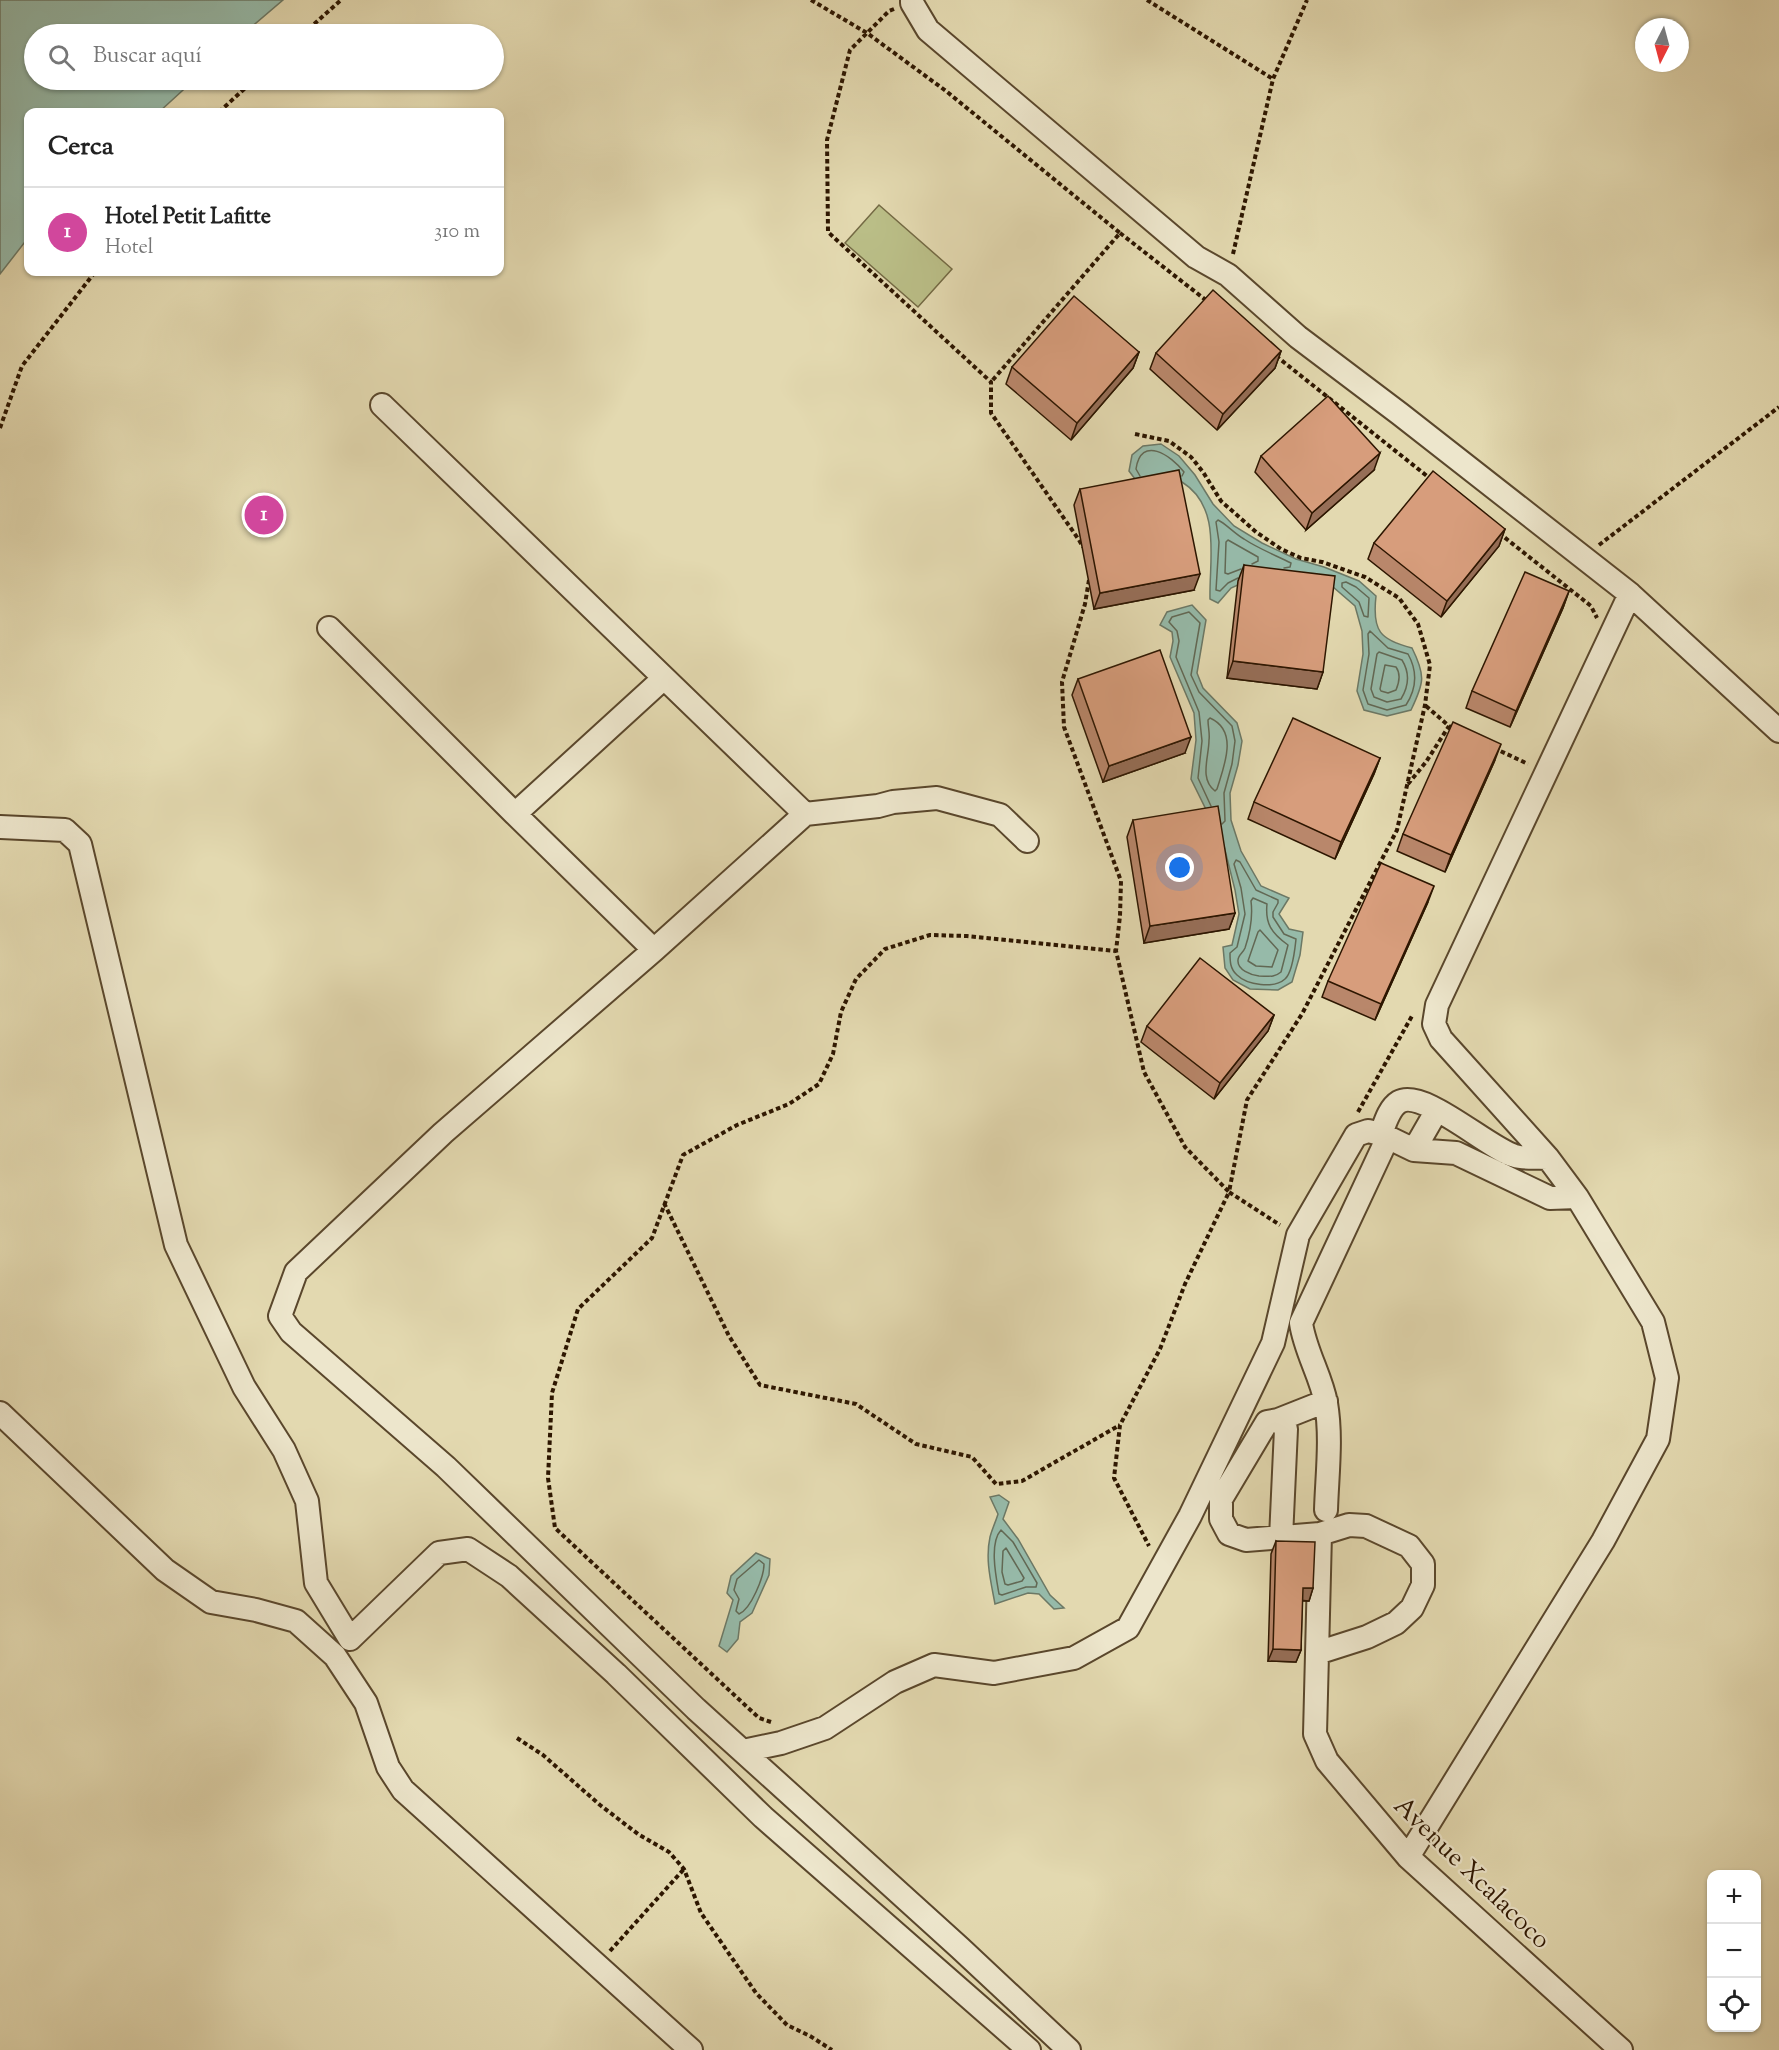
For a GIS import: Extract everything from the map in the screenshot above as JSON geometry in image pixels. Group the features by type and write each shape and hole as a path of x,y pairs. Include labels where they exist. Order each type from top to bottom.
{"street":[{"path":"912,2 928,30 1196,257 1228,275 1298,337 1630,594 1779,731"},
{"path":"382,405 804,814"},
{"path":"1408,1857 1603,1540 1658,1439 1667,1378 1653,1322 1576,1197 1548,1158 1441,1039 1434,1024 1437,1005 1630,594"},
{"path":"329,628 654,950"},
{"path":"515,814 664,678"},
{"path":"1027,841 1000,815 937,798 804,814 654,950 443,1133 296,1272 280,1316 291,1332 446,1467 696,1709 1070,2050"},
{"path":"0,827 65,830 80,844 176,1245 244,1387 284,1449 306,1501 316,1583 350,1639"},
{"path":"1326,1510 1328,1420 1326,1401 1303,1339 1301,1323 1384,1135 1391,1110 1400,1101 1413,1100 1437,1110 1515,1156 1548,1158"},
{"path":"1414,1150 1437,1110"},
{"path":"743,1750 781,1743 825,1728 895,1682 934,1665 994,1673 1017,1669 1074,1658 1128,1628 1190,1516 1273,1343 1298,1235 1356,1135 1368,1131 1384,1135 1414,1150 1456,1153 1550,1198 1576,1197"},
{"path":"1317,1653 1367,1637 1396,1623 1412,1608 1423,1585 1423,1564 1409,1546 1366,1526 1348,1525 1320,1534 1246,1540 1229,1534 1221,1519 1221,1499 1267,1422 1278,1420 1326,1401"},
{"path":"0,1413 165,1570 211,1602 256,1610 296,1621 335,1656 366,1703 388,1767 403,1790 691,2050"},
{"path":"1278,1420 1286,1429 1281,1538"},
{"name":"Avenue Xcalacoco","path":"1320,1534 1315,1734 1327,1761 1408,1857 1621,2050"},
{"path":"335,1656 439,1553 468,1550 509,1576 616,1674 763,1817 1029,2050"}],"path":[{"path":"314,24 339,0"},
{"path":"811,0 867,33 946,91 1212,306"},
{"path":"1147,0 1273,79"},
{"path":"1228,275 1273,79 1306,0"},
{"path":"912,2 889,11 850,50 827,140 828,232 991,382"},
{"path":"223,108 243,90"},
{"path":"1083,548 991,413 991,382 1120,232"},
{"path":"0,428 22,366 91,276"},
{"path":"1268,350 1434,482"},
{"path":"1584,557 1779,407"},
{"path":"1135,434 1168,441 1191,457 1221,501 1256,532 1281,549 1301,558 1322,562 1365,577 1399,598 1418,624 1430,665 1425,705 1397,830 1302,1014 1247,1100 1229,1192 1185,1284 1160,1349 1120,1425 1114,1478 1152,1554"},
{"path":"1498,533 1591,606 1597,619"},
{"path":"1090,576 1085,604 1062,682 1064,727 1120,882 1120,916 1116,951 1144,1072 1185,1147 1229,1192 1282,1226"},
{"path":"1425,705 1449,726 1459,731"},
{"path":"1407,786 1426,762 1449,726"},
{"path":"1490,746 1531,766"},
{"path":"775,1724 759,1718 555,1528 548,1478 552,1393 578,1309 652,1238 683,1155 737,1125 789,1104 819,1084 833,1054 841,1012 855,979 885,949 930,935 967,936 1116,951"},
{"path":"1355,1118 1413,1015"},
{"path":"664,1203 729,1336 760,1385 856,1404 916,1444 972,1457 996,1484 1022,1481 1120,1425"},
{"path":"517,1738 543,1755 600,1805 638,1834 669,1852 684,1869 701,1913 756,1993 787,2025 832,2050"},
{"path":"597,1965 684,1869"}],"green space":[{"path":"879,205 952,269 918,307 845,243"}],"water":[{"path":"0,0 283,0 255,24 24,24 24,90 183,90 163,108 24,108 24,243 0,274"},
{"path":"1161,444 1179,456 1195,475 1213,504 1234,526 1262,543 1296,559 1359,581 1376,596 1375,618 1380,632 1392,641 1412,648 1420,666 1421,686 1411,710 1387,716 1364,710 1357,691 1363,654 1362,631 1355,606 1333,587 1262,574 1231,588 1218,603 1210,599 1211,535 1203,505 1195,493 1182,482 1165,488 1138,483 1129,471 1132,455 1143,446"},
{"path":"1192,605 1206,620 1197,673 1203,688 1237,723 1242,741 1230,793 1231,820 1241,851 1261,886 1289,898 1279,914 1289,929 1303,932 1300,955 1292,982 1278,990 1250,989 1233,980 1225,968 1223,947 1232,945 1239,914 1235,890 1224,846 1191,779 1196,740 1194,713 1170,657 1172,632 1160,625 1167,612"},
{"path":"999,1495 1009,1502 1003,1519 1018,1539 1050,1595 1064,1608 1054,1609 1039,1594 1028,1593 995,1604 988,1554 990,1537 998,1514 990,1497"},
{"path":"756,1553 770,1559 769,1575 752,1613 740,1622 738,1639 727,1652 719,1646 733,1600 727,1593 731,1576"}],"building":[{"path":"1213,290 1281,351 1223,414 1156,353"},
{"path":"1074,296 1139,352 1077,423 1012,367"},
{"path":"1328,396 1380,453 1312,513 1261,456"},
{"path":"1179,470 1200,574 1100,593 1080,489"},
{"path":"1433,471 1505,529 1447,601 1374,543"},
{"path":"1244,565 1335,576 1323,672 1233,661"},
{"path":"1525,572 1569,591 1516,711 1472,691"},
{"path":"1160,650 1191,737 1109,766 1078,679"},
{"path":"1293,718 1380,758 1341,842 1254,802"},
{"path":"1453,722 1501,744 1451,855 1403,834"},
{"path":"1218,806 1235,913 1150,926 1133,820"},
{"path":"1381,863 1434,886 1381,1004 1328,981"},
{"path":"1200,958 1274,1015 1220,1083 1147,1026"},
{"path":"1276,1541 1315,1542 1313,1588 1303,1588 1301,1650 1273,1649"}],"place":[{"name":"Hotel Petit Lafitte","path":"264,515"}]}
